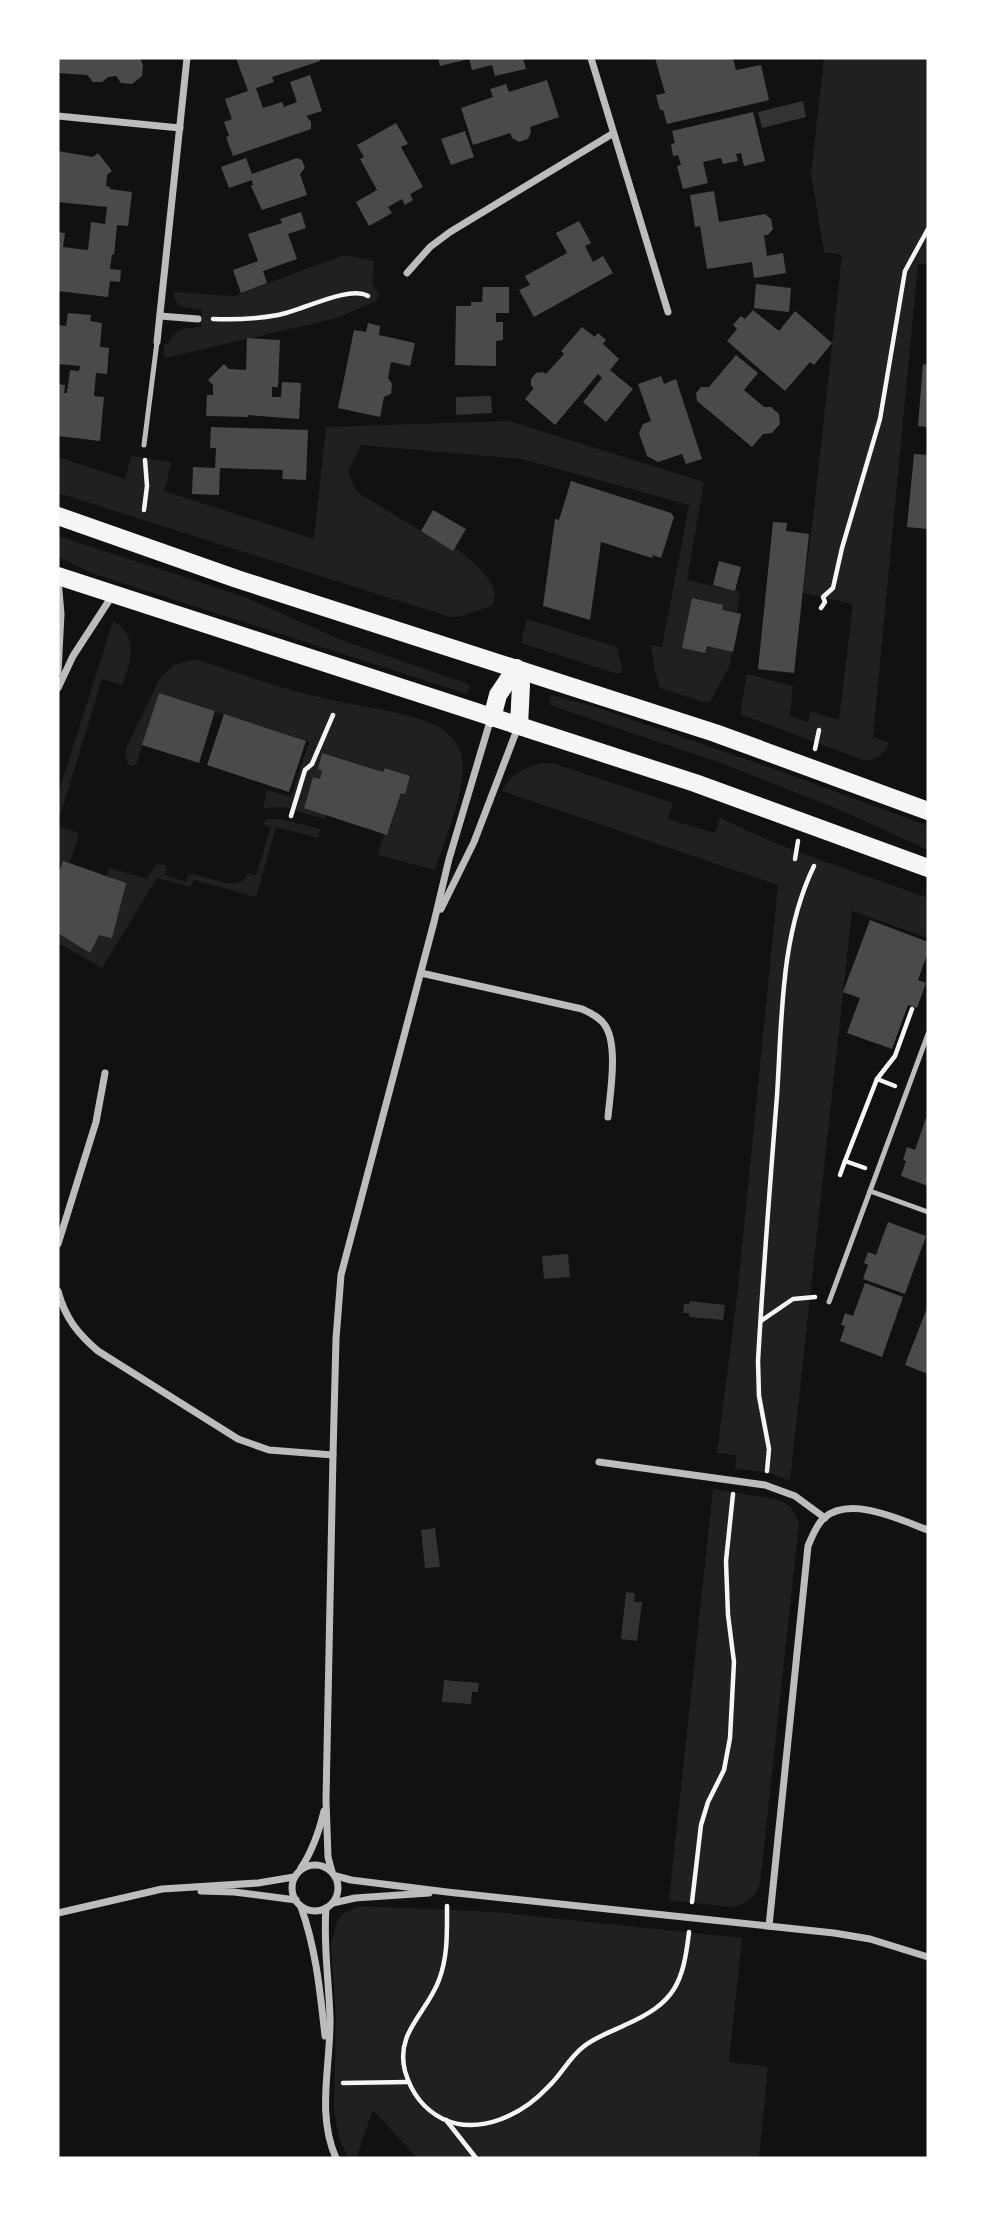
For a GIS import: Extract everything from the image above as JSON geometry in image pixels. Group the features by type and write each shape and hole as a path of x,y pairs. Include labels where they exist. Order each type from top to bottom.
{"main road":[{"path":"58,516 237,579 516,668 812,767 928,811"},
{"path":"58,576 695,783 928,868"},
{"path":"492,718 498,695 516,668"},
{"path":"516,668 521,685 519,725"}],"street":[{"path":"157,342 187,58"},
{"path":"591,58 668,312"},
{"path":"58,116 180,128"},
{"path":"407,273 430,247 450,232 612,134"},
{"path":"160,316 198,319"},
{"path":"58,576 61,614 58,672"},
{"path":"58,688 79,646 112,595"},
{"path":"333,1903 339,1887 328,1857 326,1800 336,1339 341,1275 456,832 492,718"},
{"path":"434,922 474,842 519,725"},
{"path":"421,973 582,1009 597,1016 607,1027 610,1039 612,1059 608,1117"},
{"path":"58,1244 96,1122 105,1073"},
{"path":"58,1291 68,1320 80,1336 98,1351 225,1431 254,1446 270,1450 333,1455"},
{"path":"599,1462 765,1485 795,1496 825,1518"},
{"path":"769,1926 808,1546 825,1518 837,1510 870,1510 928,1530"},
{"path":"326,1800 318,1835 310,1855 297,1874 292,1893 310,1932 320,1982 327,2054"},
{"path":"58,1913 162,1889 258,1883 297,1874 307,1866 316,1864 351,1880 870,1939 928,1957"},
{"path":"162,1889 234,1892 298,1904 309,1910 326,1909 333,1903 355,1898 447,1892"},
{"path":"326,1909 324,1932 330,2021 326,2123 336,2158"}],"lane":[{"path":"144,445 157,342"},
{"path":"829,1302 928,1034"},
{"path":"870,1191 928,1212"}],"path":[{"path":"821,608 825,602 823,597 832,588 880,419 905,271 928,229"},
{"path":"198,319 256,319 290,313 347,293 362,292 368,296"},
{"path":"144,445 147,486 144,510"},
{"path":"291,816 305,771 312,764 333,715"},
{"path":"812,767 819,730"},
{"path":"795,859 802,820"},
{"path":"765,1485 769,1449 758,1381 760,1322 787,972 797,906 814,866"},
{"path":"840,1175 877,1079 895,1056 912,1009"},
{"path":"845,1161 877,1173"},
{"path":"760,1322 793,1299 811,1295 829,1302"},
{"path":"343,2084 408,2082"},
{"path":"445,2120 476,2158"}],"shaded area":[{"path":"824,58 928,58 928,264 918,264 873,737 889,743 882,754 868,760 740,714 747,674 793,686 790,716 808,722 810,711 839,720 853,604 803,593 842,255 824,252 811,174"},
{"path":"803,101 806,117 762,128 758,112"},
{"path":"344,255 374,261 372,284 380,296 374,302 337,318 165,358 165,344 168,344 177,332 201,327 202,310 179,306 174,292 234,296"},
{"path":"491,396 492,413 456,415 456,397"},
{"path":"509,421 704,482 687,580 740,592 737,613 741,614 729,667 710,702 660,688 651,645 662,647 689,505 522,459 361,445 348,471 360,494 453,550 455,548 460,551 492,584 495,593 491,606 450,617 58,493 58,457 125,479 131,456 172,462 164,491 314,539 326,427"},
{"path":"58,536 242,596 344,641 470,685 467,694 94,574 58,557"},
{"path":"527,619 617,647 623,672 618,674 521,643"},
{"path":"113,621 122,627 130,642 128,667 122,685 102,679 58,823 58,794"},
{"path":"195,659 294,691 418,719 447,732 455,741 462,757 462,783 435,870 378,855 384,833 388,834 401,793 405,793 410,776 385,768 383,772 323,753 318,769 322,771 320,779 313,777 304,807 326,815 325,819 284,807 263,808 267,790 291,797 309,742 159,693 136,765 131,766 126,757 127,746 160,678 174,665"},
{"path":"551,695 592,706 777,770 928,826 928,850 838,809 718,762 561,709 549,704"},
{"path":"543,763 555,764 673,803 668,819 715,833 720,817 796,851 928,898 928,938 852,911 790,1481 773,1474 735,1468 736,1455 717,1453 737,1297 778,885 502,791 509,780 519,772"},
{"path":"267,819 282,819 320,829 318,838 276,827 256,897 194,880 191,887 157,878 102,968 58,943 58,826 79,833 70,863 106,876 110,868 147,879 157,863 167,866 165,875 186,882 189,873 230,884 243,881 248,873 256,875 271,827 263,825"},
{"path":"568,1254 570,1277 544,1279 542,1256"},
{"path":"690,1301 725,1305 723,1320 689,1317 689,1313 683,1313 684,1304 689,1304"},
{"path":"713,1489 779,1500 791,1507 799,1523 760,1884 748,1901 729,1907 669,1900"},
{"path":"435,1528 440,1567 425,1568 421,1530"},
{"path":"626,1592 635,1593 634,1602 642,1602 637,1641 621,1639"},
{"path":"444,1680 479,1683 478,1692 472,1692 471,1704 442,1702"},
{"path":"358,1906 494,1912 742,1938 729,2062 768,2067 759,2158 417,2158 373,2110 356,2158 348,2158 339,2138 334,2110 336,2017 331,1944 337,1921 343,1914"}],"building":[{"path":"58,58 140,58 143,65 142,76 132,84 121,83 116,76 108,77 102,82 93,82 87,75 58,73"},
{"path":"236,58 319,58 320,61 272,77 274,82 256,88 263,108 282,102 284,107 297,102 290,82 310,75 322,111 306,116 311,122 311,129 233,156 226,137 229,136 224,122 232,119 225,99 248,91"},
{"path":"438,58 469,58 469,59 440,66"},
{"path":"469,58 523,58 526,69 495,76 492,65 472,70"},
{"path":"655,58 733,58 736,70 761,65 769,100 667,124 656,95 665,93"},
{"path":"547,80 559,117 530,127 528,139 519,142 512,138 510,133 473,145 461,108 493,97 490,89 506,84 509,92"},
{"path":"753,112 765,161 744,166 741,153 736,154 738,161 723,164 721,158 703,162 708,183 683,189 677,166 681,165 678,155 673,156 671,144 675,143 672,131"},
{"path":"396,123 408,144 401,147 423,187 410,194 413,200 405,205 402,199 388,207 392,213 369,226 356,202 377,190 360,159 364,157 357,145"},
{"path":"465,131 474,157 451,165 441,139"},
{"path":"58,151 93,157 98,153 112,171 107,175 106,186 132,192 128,226 117,225 110,269 121,270 120,282 110,281 108,297 58,291 58,232 65,233 63,247 88,250 91,222 105,224 107,207 58,202"},
{"path":"246,158 252,174 297,158 302,160 305,168 300,174 307,195 262,210 251,186 252,180 229,188 221,167"},
{"path":"714,191 719,222 765,214 771,219 773,229 768,235 764,235 767,256 783,253 786,273 754,278 752,262 707,269 700,226 695,227 690,195"},
{"path":"301,212 306,228 288,234 297,259 263,271 267,283 241,293 233,270 258,261 248,234 282,223 280,219"},
{"path":"579,221 591,243 585,246 593,262 603,256 613,273 534,317 519,290 530,285 525,276 567,253 556,233"},
{"path":"756,284 791,288 789,312 754,308"},
{"path":"483,287 509,287 509,313 496,313 496,322 503,322 503,340 496,341 496,366 455,365 456,306 471,306 471,302 482,302"},
{"path":"753,310 779,331 795,311 832,343 814,365 810,362 785,391 727,341 737,329 733,325 741,316 745,319"},
{"path":"68,313 91,315 90,321 102,323 100,347 109,348 107,374 96,373 94,396 104,397 100,441 58,436 58,384 65,385 64,393 67,393 70,370 79,371 80,366 58,364 58,325 66,326"},
{"path":"368,323 380,326 379,335 415,343 410,366 391,362 388,378 392,384 391,394 384,397 380,417 338,408 354,330 366,332"},
{"path":"582,327 595,337 598,333 606,340 603,344 619,359 610,370 633,389 606,422 583,402 602,378 598,374 555,425 525,399 534,388 531,386 531,379 536,373 546,374 564,354 561,351"},
{"path":"247,338 280,340 278,387 272,387 272,397 281,397 282,382 301,383 299,419 248,415 206,416 207,395 213,395 213,385 208,380 224,364 229,369 246,370"},
{"path":"736,355 758,373 744,390 764,407 771,407 779,414 780,424 772,433 763,434 752,447 697,401 696,393 701,387 709,387"},
{"path":"923,364 928,365 928,427 918,426"},
{"path":"661,376 664,384 676,379 702,459 686,464 682,454 658,462 647,456 639,433 643,424 651,421 638,384"},
{"path":"211,427 308,430 306,480 282,479 283,470 220,468 219,495 192,494 193,467 215,468 216,448 210,448"},
{"path":"914,454 928,455 928,529 907,527"},
{"path":"571,481 671,513 674,517 661,558 653,555 652,558 601,542 590,620 543,606 555,519 559,520"},
{"path":"433,510 466,529 453,551 421,531"},
{"path":"773,522 787,523 786,531 809,534 794,673 758,669"},
{"path":"719,561 741,567 735,591 713,585"},
{"path":"692,598 723,605 722,610 741,614 733,652 707,646 705,653 682,648"},
{"path":"159,693 215,711 199,763 142,745"},
{"path":"224,714 306,741 289,792 207,765"},
{"path":"322,753 383,772 385,768 410,776 405,794 401,793 387,835 304,808 313,777 320,779 322,771 318,769"},
{"path":"63,861 126,883 112,938 99,935 90,953 58,933 58,869 60,870"},
{"path":"870,920 928,942 928,952 918,980 926,983 917,1008 908,1005 892,1049 847,1033 860,998 843,992"},
{"path":"926,1118 928,1186 901,1176 907,1147 915,1150"},
{"path":"888,1222 926,1236 905,1294 863,1279 868,1265 864,1263 868,1252 876,1255"},
{"path":"865,1283 903,1297 882,1357 840,1341 845,1326 841,1325 845,1313 853,1316"},
{"path":"928,1305 928,1374 905,1365"}]}
